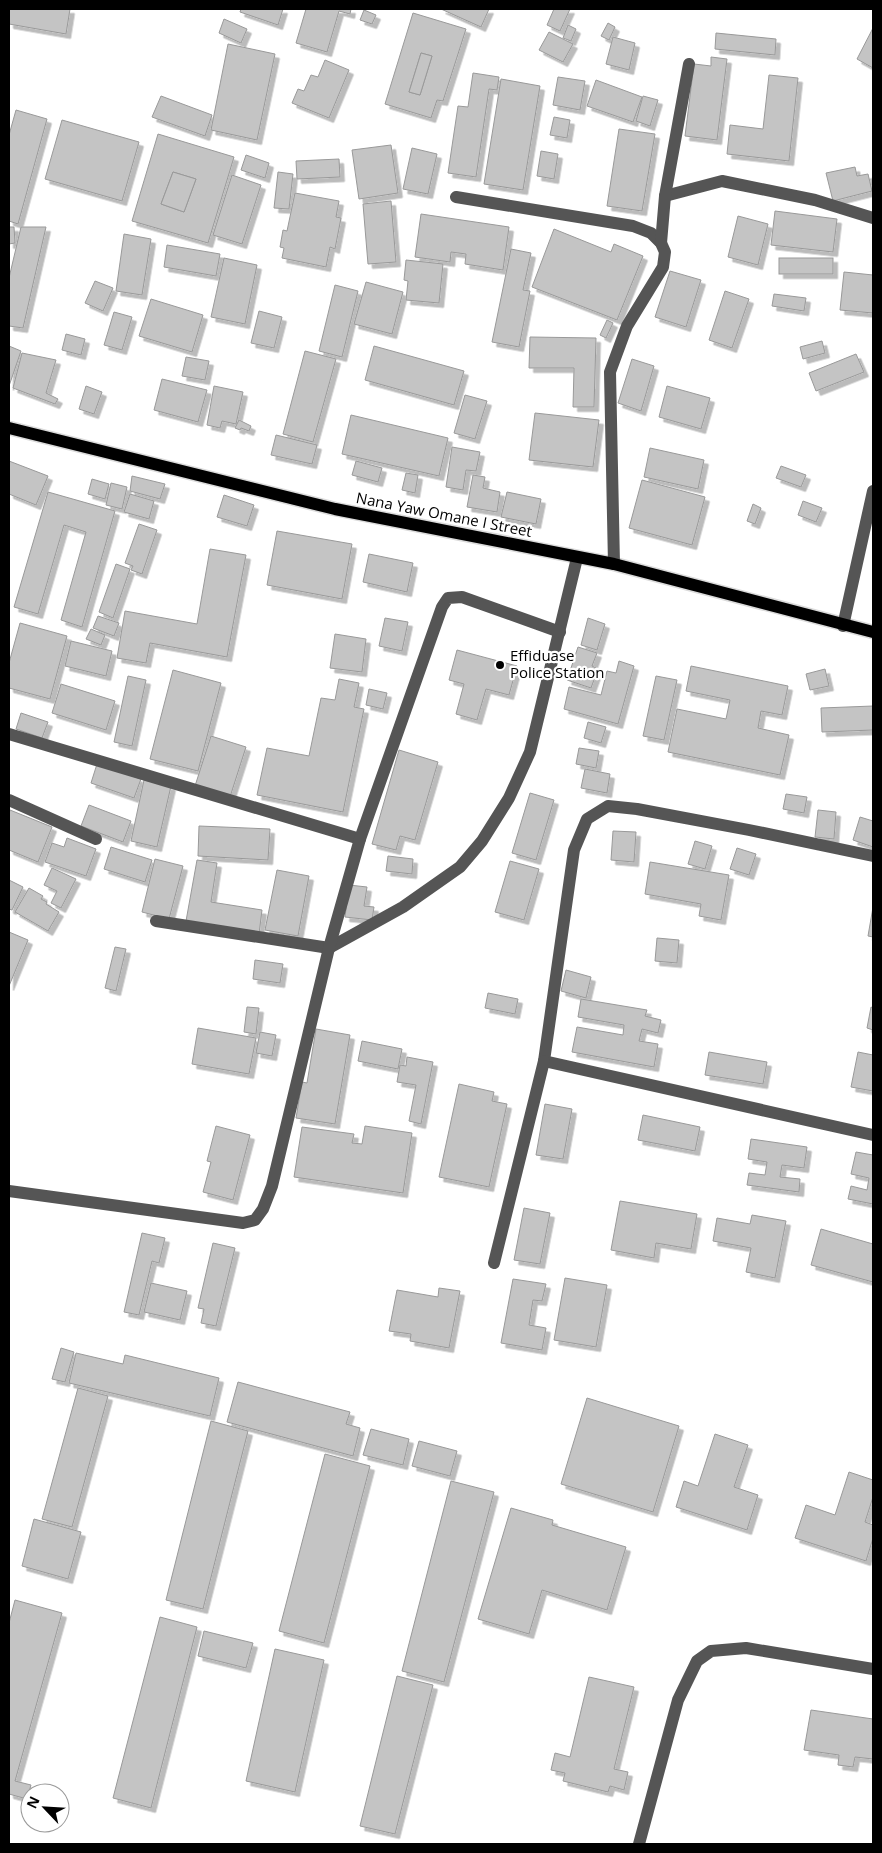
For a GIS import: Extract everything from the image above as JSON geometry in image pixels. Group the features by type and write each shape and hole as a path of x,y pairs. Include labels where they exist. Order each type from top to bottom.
{"main road":[{"name":"Nana Yaw Omane I Street","path":"9,428 335,509 614,564 843,626 873,632"}],"street":[{"path":"661,242 665,196 689,64"},
{"path":"665,196 722,180 816,200 873,218"},
{"path":"456,197 633,226 651,233 661,242 665,252 663,267 627,326 610,372 614,564"},
{"path":"843,626 873,491"},
{"path":"156,921 329,948 403,907 460,867 482,841 509,798 530,752 577,558"},
{"path":"9,1191 243,1223 255,1220 263,1209 272,1186 329,948 360,839 442,607 448,598 462,597 560,632"},
{"path":"9,734 360,839"},
{"path":"9,800 96,839"},
{"path":"494,1263 544,1061 574,850 587,819 608,806 637,809 873,856"},
{"path":"544,1061 873,1135"},
{"path":"639,1844 678,1700 697,1661 711,1651 746,1648 873,1669"}],"building":[{"path":"9,9 70,9 66,34 9,24"},
{"path":"241,9 283,9 278,25 240,12"},
{"path":"306,9 351,9 350,14 339,11 327,52 296,43"},
{"path":"441,9 489,9 481,27"},
{"path":"554,9 570,9 560,31 547,25"},
{"path":"364,10 376,15 372,24 360,20"},
{"path":"413,13 466,29 443,101 437,100 431,118 385,104","holes":["421,53 432,56 420,95 409,92"]},
{"path":"224,19 247,29 241,43 219,33"},
{"path":"608,23 615,27 609,40 601,36"},
{"path":"568,25 576,29 571,41 563,38"},
{"path":"873,28 873,68 857,59"},
{"path":"549,32 573,44 563,62 539,50"},
{"path":"716,33 776,39 775,55 715,49"},
{"path":"613,37 635,43 629,70 606,64"},
{"path":"228,44 275,54 257,140 211,130"},
{"path":"421,53 432,56 420,95 409,92"},
{"path":"711,57 727,59 717,140 685,136 694,64 711,66"},
{"path":"325,60 349,70 329,118 292,103 298,89 304,91 311,75 318,77"},
{"path":"473,73 499,77 497,90 489,89 476,177 448,173 458,106 468,107"},
{"path":"769,75 798,78 789,161 727,154 730,125 763,129"},
{"path":"558,77 585,81 580,110 553,105"},
{"path":"501,79 540,86 523,190 484,184"},
{"path":"596,80 642,97 633,122 587,106"},
{"path":"161,96 212,115 205,136 152,117"},
{"path":"643,96 658,100 650,126 636,121"},
{"path":"16,110 47,119 18,224 9,221 9,135"},
{"path":"554,117 570,120 567,138 550,135"},
{"path":"62,120 139,142 122,201 45,179"},
{"path":"619,129 655,134 642,211 607,206"},
{"path":"158,134 234,157 208,243 132,221","holes":["173,172 196,179 184,212 161,204"]},
{"path":"391,145 398,193 359,199 352,150"},
{"path":"412,148 437,154 428,194 403,189"},
{"path":"541,151 558,154 554,179 537,176"},
{"path":"246,155 269,163 265,178 241,170"},
{"path":"339,159 340,177 297,179 296,161"},
{"path":"855,167 857,176 868,174 872,191 833,201 826,173"},
{"path":"173,172 196,179 184,212 161,204"},
{"path":"278,172 293,174 289,209 274,208"},
{"path":"232,175 261,185 242,244 213,235"},
{"path":"295,193 339,201 336,217 341,218 335,249 330,247 326,267 282,258 284,248 280,247 283,230 287,231"},
{"path":"391,201 396,262 368,264 363,204"},
{"path":"775,211 837,219 833,252 771,245"},
{"path":"421,214 509,227 503,270 465,264 466,254 451,252 450,262 415,257"},
{"path":"738,216 768,224 758,265 728,257"},
{"path":"9,227 14,227 15,243 9,244"},
{"path":"21,227 46,227 23,328 9,326 9,278"},
{"path":"554,229 611,252 614,244 643,256 617,320 532,287"},
{"path":"124,234 151,239 142,295 116,291"},
{"path":"167,245 220,254 216,276 164,267"},
{"path":"511,249 531,253 523,290 530,291 519,347 492,342"},
{"path":"224,258 257,265 245,324 211,317"},
{"path":"779,258 833,258 833,274 779,274"},
{"path":"406,260 443,264 439,303 406,300 408,281 404,280"},
{"path":"670,271 701,280 686,327 655,317"},
{"path":"844,272 873,275 873,313 840,310"},
{"path":"95,281 113,288 103,311 85,303"},
{"path":"366,282 403,292 392,334 354,324"},
{"path":"335,285 358,291 342,357 319,351"},
{"path":"725,291 749,299 732,348 709,340"},
{"path":"774,294 806,298 804,311 772,306"},
{"path":"151,299 203,315 192,352 139,336"},
{"path":"259,311 282,317 274,348 251,343"},
{"path":"114,312 132,317 122,350 104,345"},
{"path":"607,320 613,323 606,338 600,335"},
{"path":"66,334 85,339 81,355 62,350"},
{"path":"530,337 596,338 594,407 573,407 574,368 529,368"},
{"path":"822,341 825,353 803,359 800,347"},
{"path":"9,346 21,351 9,386"},
{"path":"374,346 464,371 454,405 365,380"},
{"path":"305,351 336,359 313,442 283,434"},
{"path":"22,353 56,360 46,393 58,399 55,404 13,388"},
{"path":"856,354 864,372 816,391 809,373"},
{"path":"186,357 209,361 205,380 182,376"},
{"path":"632,359 654,366 641,411 618,403"},
{"path":"162,379 207,390 198,422 154,410"},
{"path":"86,386 102,392 94,414 79,409"},
{"path":"214,386 243,392 236,424 222,421 220,428 207,425"},
{"path":"667,386 710,398 701,429 659,417"},
{"path":"465,395 487,401 475,439 454,433"},
{"path":"535,413 599,420 593,467 529,460"},
{"path":"351,415 448,438 439,476 342,454"},
{"path":"239,420 251,426 249,431 235,428"},
{"path":"276,435 317,445 312,464 271,455"},
{"path":"452,447 480,452 476,471 466,470 463,490 446,487"},
{"path":"650,448 704,460 698,489 644,477"},
{"path":"9,461 48,476 36,505 9,494"},
{"path":"356,461 382,468 378,482 352,475"},
{"path":"781,466 806,475 801,487 776,478"},
{"path":"406,473 418,475 415,493 402,490"},
{"path":"473,475 485,477 483,488 500,492 497,512 467,507"},
{"path":"132,476 165,484 160,499 130,491"},
{"path":"92,479 109,484 105,499 88,494"},
{"path":"642,480 705,497 692,545 629,528"},
{"path":"111,483 127,487 122,509 106,505"},
{"path":"48,492 115,511 82,627 61,620 86,532 64,525 38,614 14,607"},
{"path":"507,492 541,499 536,524 501,517"},
{"path":"130,494 154,501 149,519 124,512"},
{"path":"224,495 254,505 247,526 217,517"},
{"path":"803,501 822,508 816,522 798,515"},
{"path":"753,504 761,508 755,524 747,521"},
{"path":"139,524 157,530 142,574 131,570 133,566 125,563"},
{"path":"277,531 352,544 342,599 267,585"},
{"path":"210,549 246,555 227,657 150,643 146,663 117,658 125,611 197,624"},
{"path":"369,554 413,563 407,592 363,582"},
{"path":"116,564 130,569 113,618 99,612"},
{"path":"98,616 119,623 114,636 93,628"},
{"path":"385,618 408,622 402,651 379,646"},
{"path":"588,618 605,624 597,650 581,645"},
{"path":"20,623 67,636 50,699 9,688 9,663"},
{"path":"91,629 105,635 101,645 86,639"},
{"path":"335,634 366,639 362,672 330,668"},
{"path":"71,641 112,651 106,676 65,666"},
{"path":"578,647 597,653 592,666 598,669 591,688 567,680"},
{"path":"457,650 517,666 509,695 486,689 477,720 456,714 464,684 449,680"},
{"path":"619,661 634,666 618,724 564,709 569,687 601,695 607,671 616,673"},
{"path":"691,666 788,686 782,715 761,711 758,728 789,735 780,775 668,752 677,709 726,719 730,700 686,691"},
{"path":"825,669 829,686 810,690 806,674"},
{"path":"173,670 221,683 198,771 150,759"},
{"path":"128,676 146,680 132,746 114,742"},
{"path":"656,676 677,680 664,740 643,736"},
{"path":"339,679 359,683 354,707 364,709 343,812 257,795 267,748 309,756 321,698 335,700"},
{"path":"61,684 115,701 106,730 52,713"},
{"path":"369,689 387,693 383,709 366,705"},
{"path":"873,706 873,730 822,732 821,708"},
{"path":"21,713 48,722 42,738 16,729"},
{"path":"588,722 606,727 601,743 584,738"},
{"path":"211,736 246,747 230,797 195,786"},
{"path":"579,748 599,751 596,768 576,764"},
{"path":"399,750 438,762 415,840 400,836 396,850 372,844"},
{"path":"97,764 141,779 134,798 91,783"},
{"path":"585,769 610,774 607,793 581,788"},
{"path":"144,780 171,786 157,847 131,841"},
{"path":"530,793 554,800 536,860 512,853"},
{"path":"786,794 807,797 804,813 783,809"},
{"path":"89,805 131,821 123,842 81,826"},
{"path":"10,810 52,827 38,862 9,850"},
{"path":"818,810 836,812 834,839 815,837"},
{"path":"860,817 873,821 873,847 853,840"},
{"path":"199,826 270,829 268,860 198,856"},
{"path":"613,831 636,832 634,862 611,860"},
{"path":"67,838 96,849 86,876 45,862 52,843 64,847"},
{"path":"695,841 712,846 705,869 688,864"},
{"path":"111,847 152,860 145,882 104,869"},
{"path":"737,848 756,854 749,875 730,869"},
{"path":"388,856 413,859 412,874 386,871"},
{"path":"155,859 183,866 169,919 142,912"},
{"path":"197,860 217,863 211,902 262,910 259,934 186,921"},
{"path":"510,861 539,869 524,920 495,912"},
{"path":"650,862 729,875 721,920 699,916 701,904 645,894"},
{"path":"52,868 76,879 61,908 51,903 57,891 44,885"},
{"path":"277,870 309,876 298,936 265,930"},
{"path":"9,880 23,887 12,910 9,909"},
{"path":"349,885 367,887 364,906 374,907 372,920 345,917"},
{"path":"29,888 43,896 41,899 47,902 46,904 59,912 48,931 15,912"},
{"path":"873,907 873,937 868,936"},
{"path":"9,932 28,940 9,986"},
{"path":"657,938 679,940 677,963 655,961"},
{"path":"115,947 126,949 116,991 105,988"},
{"path":"255,960 283,964 280,983 253,979"},
{"path":"566,970 591,977 586,998 561,991"},
{"path":"488,993 518,999 515,1014 485,1008"},
{"path":"581,999 647,1010 645,1016 661,1020 658,1033 642,1029 639,1041 658,1044 654,1067 572,1052 577,1027 623,1035 624,1025 578,1017"},
{"path":"247,1007 259,1008 256,1034 244,1032"},
{"path":"871,1007 873,1008 873,1030 867,1028"},
{"path":"198,1028 256,1038 249,1074 192,1064"},
{"path":"316,1029 350,1035 335,1124 296,1118 302,1082 307,1083"},
{"path":"260,1032 276,1035 272,1056 256,1053"},
{"path":"362,1041 402,1049 398,1069 358,1061"},
{"path":"709,1052 767,1062 763,1084 705,1075"},
{"path":"858,1052 873,1055 873,1091 851,1087"},
{"path":"407,1057 433,1062 421,1124 409,1121 416,1085 397,1082 400,1065 406,1066"},
{"path":"459,1084 494,1092 492,1101 507,1104 489,1187 439,1177"},
{"path":"545,1104 572,1109 563,1159 536,1155"},
{"path":"643,1115 700,1127 695,1151 638,1140"},
{"path":"216,1126 250,1135 233,1200 203,1192 211,1162 207,1161"},
{"path":"365,1126 412,1133 403,1193 294,1177 302,1127 354,1134 352,1143 362,1144"},
{"path":"751,1139 807,1147 804,1168 782,1165 780,1177 800,1179 799,1192 747,1185 749,1173 765,1175 767,1162 748,1159"},
{"path":"856,1152 873,1155 873,1204 848,1199 851,1186 867,1190 869,1178 851,1174"},
{"path":"620,1201 697,1214 691,1249 656,1243 654,1258 611,1250"},
{"path":"524,1208 550,1213 540,1264 514,1260"},
{"path":"752,1215 786,1221 775,1278 746,1272 751,1248 713,1241 717,1218 750,1224"},
{"path":"821,1229 873,1244 873,1282 811,1265"},
{"path":"142,1233 165,1238 159,1263 152,1261 139,1315 124,1312"},
{"path":"213,1243 235,1248 216,1326 201,1323 204,1309 198,1308"},
{"path":"565,1278 607,1285 596,1347 554,1340"},
{"path":"513,1279 546,1284 542,1301 533,1300 529,1325 546,1328 542,1350 501,1343"},
{"path":"151,1283 187,1291 180,1320 144,1312"},
{"path":"439,1288 460,1291 449,1348 410,1341 411,1334 389,1331 397,1290 438,1297"},
{"path":"61,1348 74,1352 65,1382 52,1379"},
{"path":"76,1353 123,1364 125,1355 219,1378 210,1416 69,1383"},
{"path":"238,1382 350,1412 346,1424 360,1428 353,1456 227,1422"},
{"path":"78,1388 108,1396 72,1527 42,1519"},
{"path":"587,1398 679,1426 653,1512 561,1484"},
{"path":"211,1421 248,1431 203,1609 166,1600"},
{"path":"371,1429 409,1439 403,1465 363,1455"},
{"path":"715,1434 748,1445 734,1487 758,1495 747,1530 676,1507 684,1481 698,1486"},
{"path":"419,1441 457,1451 450,1476 412,1466"},
{"path":"325,1454 370,1466 324,1643 279,1631"},
{"path":"849,1472 873,1480 873,1497 865,1522 873,1525 873,1538 866,1561 795,1538 806,1505 835,1515"},
{"path":"451,1481 494,1492 444,1682 402,1671"},
{"path":"511,1508 553,1520 552,1525 626,1547 607,1610 542,1590 529,1634 478,1619"},
{"path":"34,1519 81,1532 68,1579 22,1566"},
{"path":"15,1600 62,1613 15,1781 23,1783 20,1783 20,1797 9,1794 9,1623"},
{"path":"160,1617 197,1627 151,1808 113,1798"},
{"path":"204,1631 253,1643 246,1668 198,1656"},
{"path":"275,1649 324,1660 295,1792 246,1781"},
{"path":"397,1676 433,1685 395,1834 360,1826"},
{"path":"589,1677 634,1687 614,1769 628,1772 624,1790 610,1786 608,1792 563,1781 565,1773 551,1770 555,1753 570,1757"},
{"path":"811,1710 873,1719 873,1759 855,1757 853,1767 838,1765 839,1755 804,1750"}],"place":[{"name":"Effiduase Police Station","path":"500,665"}]}
